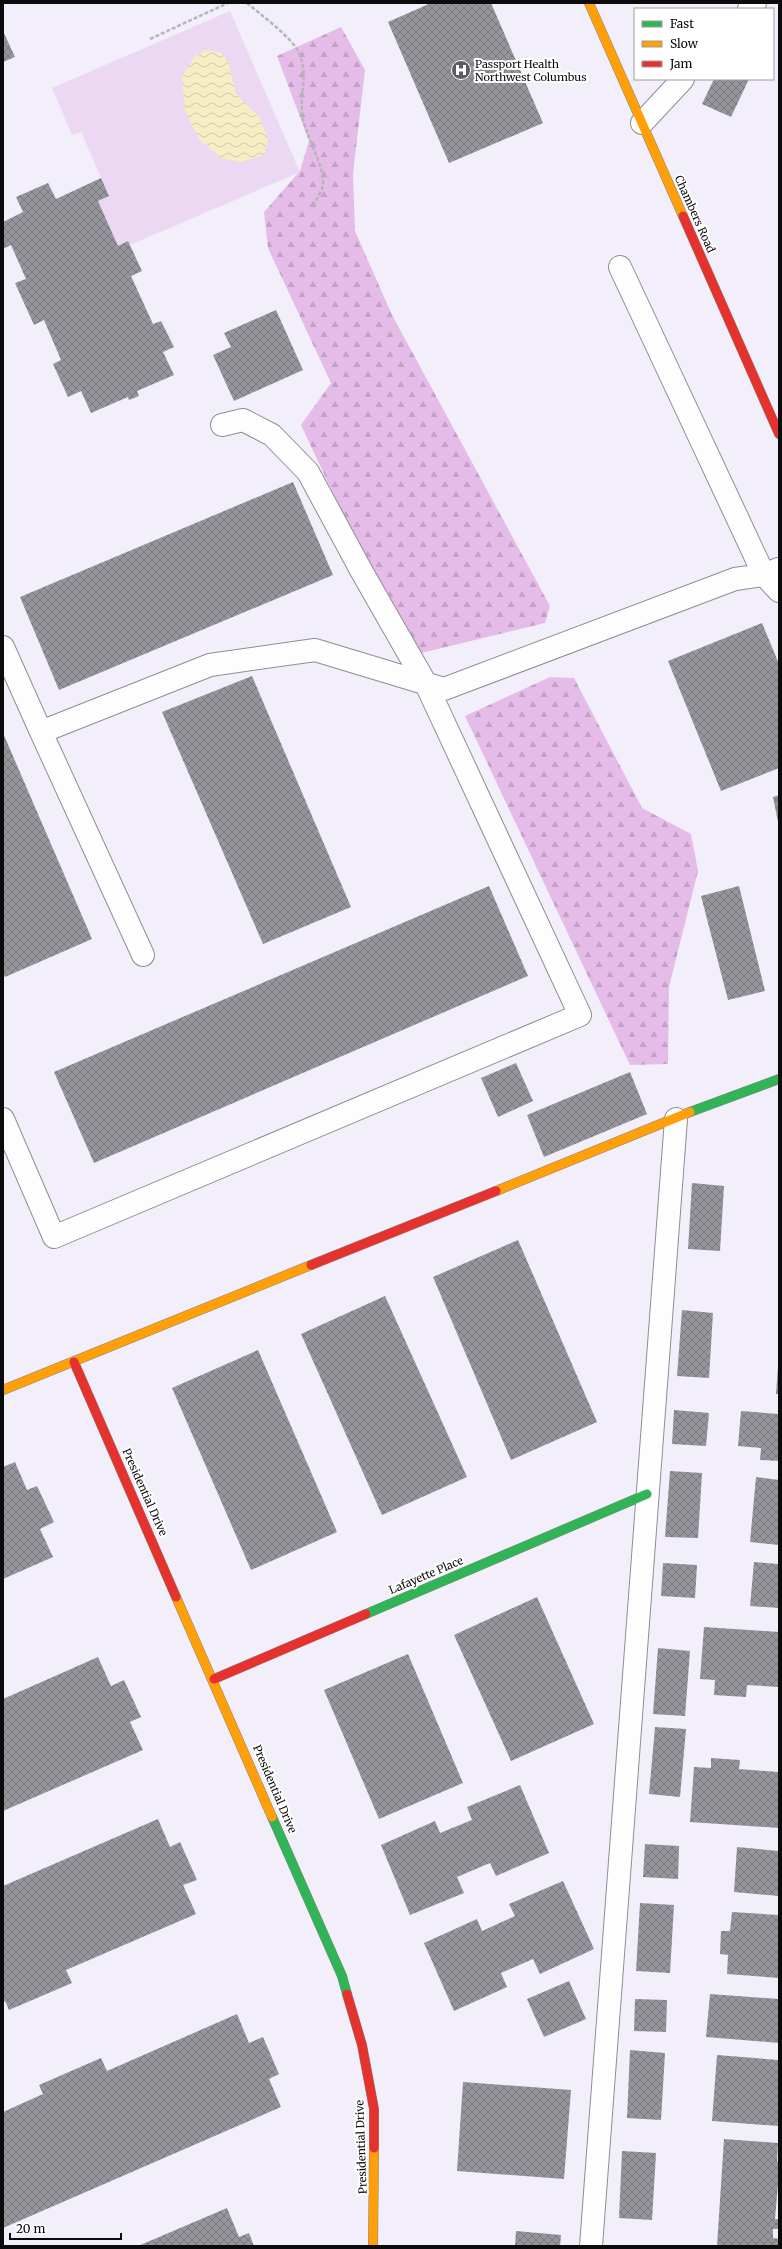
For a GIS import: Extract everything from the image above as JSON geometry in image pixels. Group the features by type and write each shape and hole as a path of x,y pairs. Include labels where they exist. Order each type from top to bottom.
{"street":[{"name":"Chambers Road","path":"589,3 779,434"},
{"path":"3,1390 676,1119 779,1080"},
{"name":"Presidential Drive","path":"74,1362 214,1679 342,1976 362,2045 374,2109 373,2246"},
{"name":"Lafayette Place","path":"214,1679 647,1494"}],"lane":[{"path":"642,123 682,80"},
{"path":"620,267 772,572 779,591"},
{"path":"3,1119 54,1237 580,1015 426,684 308,472 272,435 243,420 222,425"},
{"path":"41,732 210,665 314,650 444,689 735,579 772,572"},
{"path":"3,647 143,955"},
{"path":"591,2246 676,1119"}],"path":[{"path":"150,39 228,3"},
{"path":"247,3 274,25 298,51 303,72 302,112 313,150 322,170 323,185 314,205"}],"green space":[{"path":"341,27 365,70 353,174 355,231 392,315 550,606 545,623 409,656 301,425 331,383 268,248 264,212 300,171 309,141 277,56"},
{"path":"550,677 574,678 642,808 691,834 698,871 669,987 668,1064 630,1065 465,716"}],"shaded area":[{"path":"230,11 300,172 130,245 128,241 118,246 98,201 109,196 81,132 72,135 52,88"}],"water":[{"path":"207,50 222,53 228,62 236,94 259,117 268,139 264,155 241,162 221,158 199,139 185,111 182,76 196,55"}],"building":[{"path":"431,3 491,3 543,123 449,163 388,22"},
{"path":"3,31 15,57 3,62"},
{"path":"714,80 749,80 731,117 702,104"},
{"path":"101,178 109,196 98,201 118,246 128,241 142,271 131,276 153,324 161,321 174,347 163,352 174,375 137,391 139,396 129,400 128,397 91,413 81,391 68,397 53,364 61,360 44,320 34,325 15,283 26,279 11,245 3,249 3,222 23,212 16,197 48,183 56,199"},
{"path":"276,310 303,370 234,401 213,355 231,347 224,333"},
{"path":"293,482 333,575 59,690 20,597"},
{"path":"762,623 779,664 779,768 721,791 668,661"},
{"path":"252,676 351,907 263,944 162,712"},
{"path":"3,733 92,939 5,977 3,974"},
{"path":"779,795 779,822 778,822 773,797"},
{"path":"489,886 528,976 94,1163 54,1072"},
{"path":"739,886 765,991 728,1000 701,896"},
{"path":"516,1063 533,1101 498,1117 481,1078"},
{"path":"630,1072 647,1114 544,1157 527,1115"},
{"path":"692,1183 724,1186 720,1251 688,1249"},
{"path":"518,1240 597,1422 511,1460 433,1277"},
{"path":"385,1296 467,1477 382,1515 301,1334"},
{"path":"682,1310 713,1313 709,1378 677,1376"},
{"path":"258,1350 337,1532 251,1570 172,1388"},
{"path":"778,1366 779,1394 776,1394"},
{"path":"674,1410 709,1413 706,1446 672,1444"},
{"path":"741,1411 779,1414 779,1461 760,1460 761,1448 738,1446"},
{"path":"15,1462 27,1490 37,1486 54,1522 40,1529 53,1557 3,1579 3,1467"},
{"path":"670,1471 702,1473 698,1538 665,1537"},
{"path":"756,1477 779,1480 779,1545 750,1542"},
{"path":"754,1562 779,1564 779,1608 750,1606"},
{"path":"663,1563 697,1565 695,1598 661,1596"},
{"path":"537,1597 594,1724 511,1761 454,1635"},
{"path":"704,1627 779,1632 779,1687 747,1685 746,1697 714,1695 715,1680 700,1679"},
{"path":"658,1648 690,1651 685,1716 653,1714"},
{"path":"408,1654 463,1783 379,1819 324,1690"},
{"path":"98,1657 111,1686 124,1680 141,1717 130,1722 143,1750 3,1811 3,1699"},
{"path":"655,1727 686,1729 680,1797 649,1794"},
{"path":"711,1758 740,1760 739,1769 779,1772 779,1828 690,1822 694,1767 711,1768"},
{"path":"520,1785 549,1853 496,1876 490,1863 457,1877 464,1893 410,1915 381,1845 435,1821 440,1833 472,1820 467,1807"},
{"path":"158,1819 170,1847 180,1842 197,1880 183,1885 196,1914 66,1970 72,1983 9,2010 5,2001 3,2002 3,1886"},
{"path":"645,1844 679,1846 678,1879 643,1877"},
{"path":"737,1847 779,1851 779,1896 734,1892"},
{"path":"563,1881 594,1949 540,1974 533,1959 501,1973 507,1987 454,2011 424,1943 477,1919 482,1931 515,1916 509,1904"},
{"path":"640,1903 674,1905 670,1973 636,1971"},
{"path":"732,1912 779,1915 779,1978 727,1974 728,1955 720,1954 721,1931 730,1931"},
{"path":"569,1981 586,2019 544,2037 527,1999"},
{"path":"710,1994 779,1999 779,2043 706,2037"},
{"path":"635,1999 667,2000 666,2032 634,2031"},
{"path":"237,2014 249,2043 263,2037 279,2074 269,2079 281,2107 3,2228 3,2112 43,2094 39,2085 101,2058 107,2071"},
{"path":"630,2050 665,2053 661,2120 627,2118"},
{"path":"717,2055 779,2060 779,2126 712,2121"},
{"path":"463,2082 571,2090 564,2179 457,2171"},
{"path":"724,2139 778,2143 777,2161 779,2162 779,2173 775,2219 779,2219 779,2229 773,2229 773,2238 779,2239 778,2246 717,2246"},
{"path":"622,2151 656,2153 652,2220 619,2218"},
{"path":"227,2208 239,2237 249,2233 254,2246 138,2246"},
{"path":"516,2231 561,2235 560,2246 515,2246"}],"traffic: fast":[{"path":"690,1112 779,1079"},
{"path":"366,1614 647,1494"},
{"path":"272,1817 342,1976 347,1994"}],"traffic: slow":[{"path":"589,3 683,216"},
{"path":"496,1191 690,1112"},
{"path":"3,1390 311,1265"},
{"path":"176,1597 272,1817"},
{"path":"373,2246 374,2148"}],"traffic: jam":[{"path":"683,216 779,434"},
{"path":"311,1265 496,1191"},
{"path":"74,1362 176,1597"},
{"path":"214,1679 366,1614"},
{"path":"347,1994 362,2045 374,2109 374,2148"}],"place":[{"name":"Passport Health Northwest Columbus","path":"461,70"}]}
